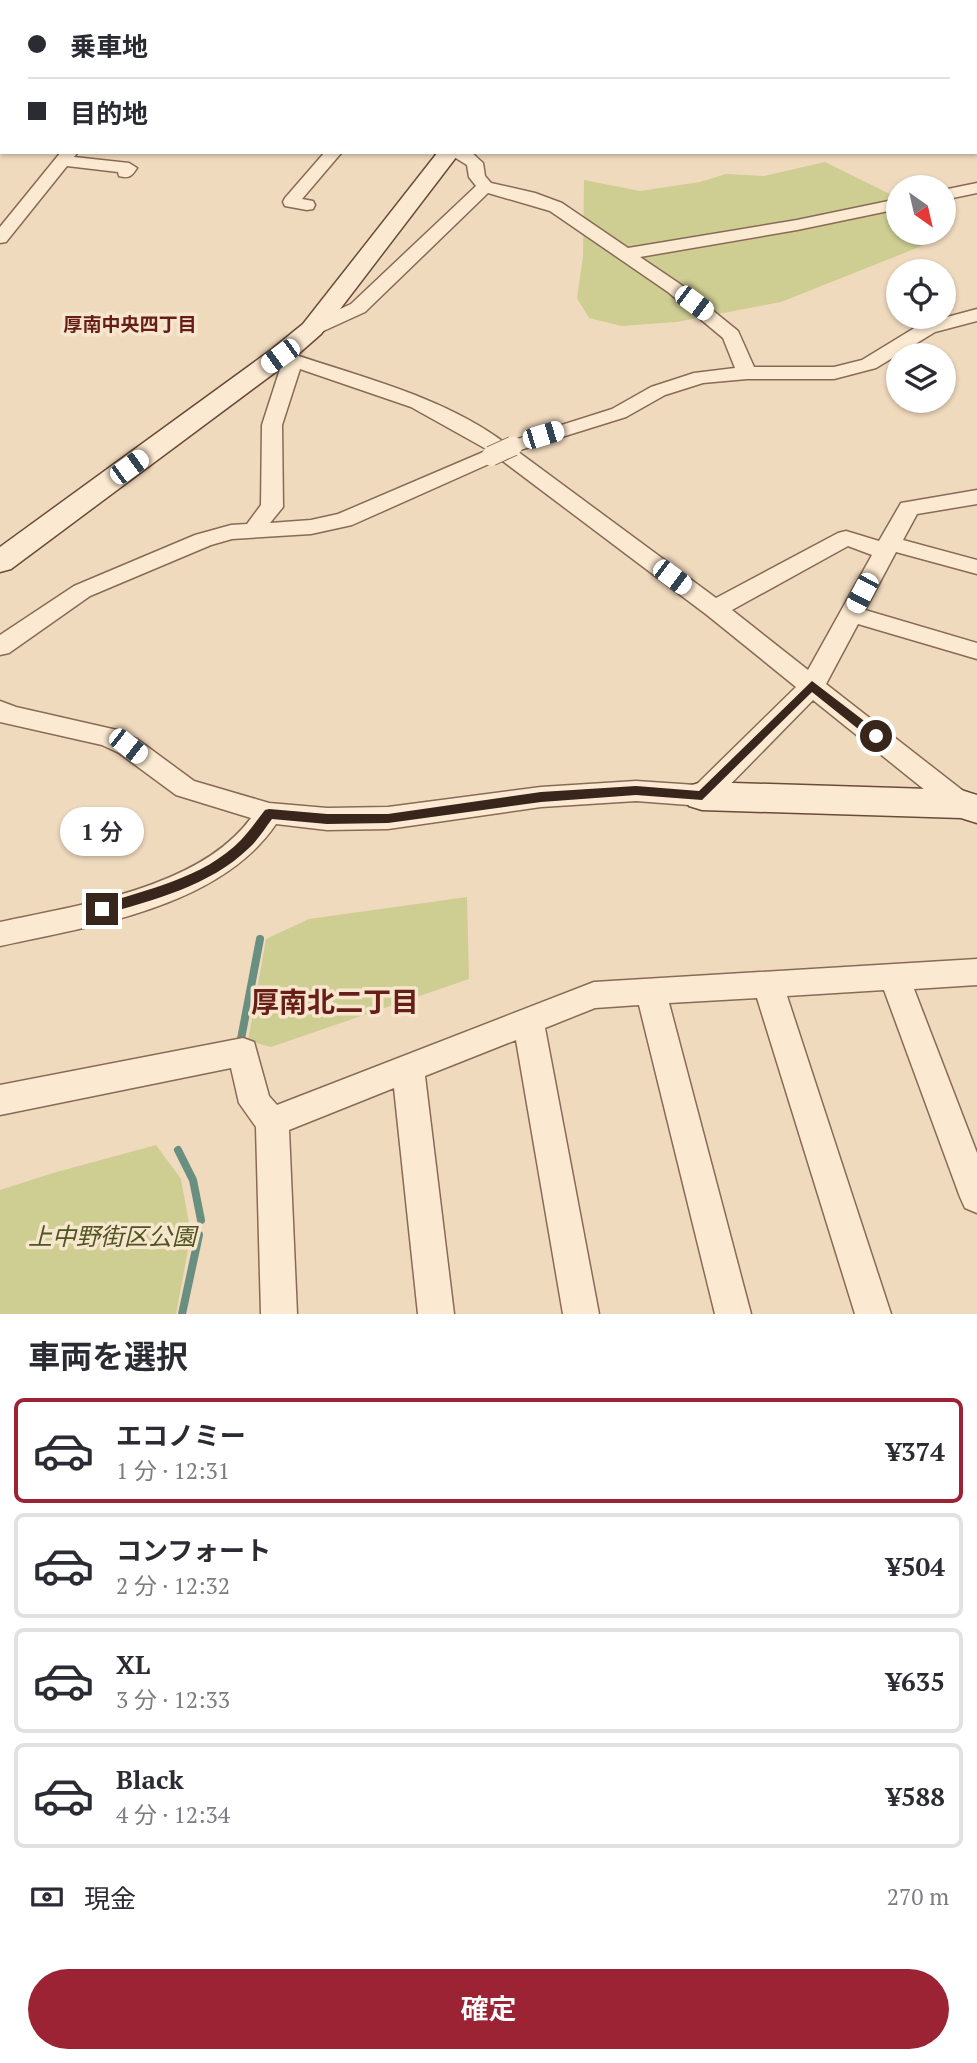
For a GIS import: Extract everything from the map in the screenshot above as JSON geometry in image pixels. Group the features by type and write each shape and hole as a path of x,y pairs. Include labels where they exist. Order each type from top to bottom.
{"street":[{"path":"307,205 291,202 332,154"},
{"path":"0,562 286,359 449,154"},
{"path":"460,154 475,163 477,177 485,187 529,197 556,207 714,318 731,335 747,373"},
{"path":"0,238 66,157 129,168 125,173"},
{"path":"312,328 358,308 485,187"},
{"path":"956,192 977,188"},
{"path":"624,254 797,225 886,206"},
{"path":"0,647 82,591 203,540 230,532 311,527 344,520 513,446 619,413 678,383 701,377 747,373 811,374 852,369 886,356 928,328 977,315"},
{"path":"254,530 263,514 272,507 272,425 286,359"},
{"path":"286,359 418,403 467,426 715,609 969,807"},
{"path":"702,796 812,685 909,508 977,497"},
{"path":"715,609 846,538 977,568"},
{"path":"851,614 977,651"},
{"path":"0,710 9,715 108,737 128,746 185,788 269,813 327,819 388,818 541,797 636,791 969,807"},
{"path":"0,934 128,903 168,890 210,870 244,845 269,813"},
{"path":"272,1122 594,995 977,972"},
{"path":"894,976 977,1197"},
{"path":"768,985 873,1314"},
{"path":"650,990 733,1314"},
{"path":"528,1022 581,1314"},
{"path":"0,1100 243,1052 256,1103 272,1122 279,1314"},
{"path":"408,1069 436,1314"}],"green space":[{"path":"825,162 886,192 886,245 923,245 781,302 676,322 622,326 589,318 577,298 583,256 584,180 640,191 700,182 726,174 764,176"},
{"path":"467,897 469,979 271,1047 248,1041 266,939 309,919"},
{"name":"上中野街区公園","path":"156,1145 181,1179 191,1234 176,1314 0,1314 0,1190"}],"waterway":[{"path":"241,1039 260,939"},
{"path":"178,1150 193,1180 201,1220"},
{"path":"182,1314 199,1235"}],"district":[{"name":"厚南中央四丁目","path":"130,324"},
{"name":"厚南北二丁目","path":"335,1002"}],"route":[{"path":"102,909 168,890 210,870 244,845 269,813 327,819 388,818 541,797 636,791 702,796 812,685 876,736"}]}
